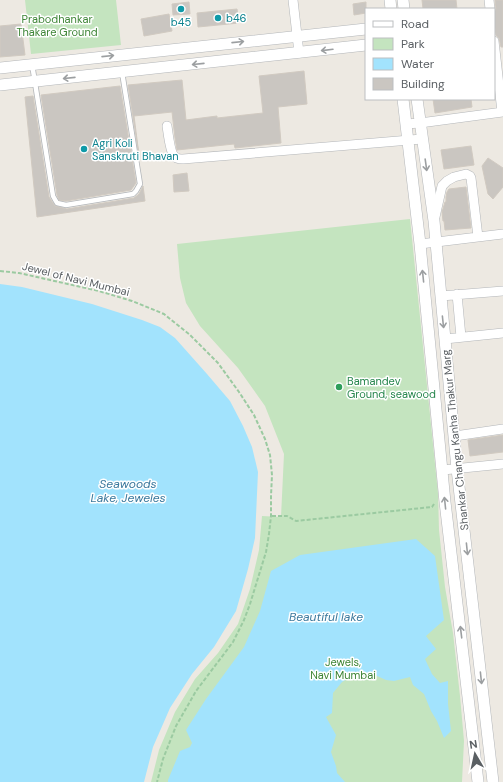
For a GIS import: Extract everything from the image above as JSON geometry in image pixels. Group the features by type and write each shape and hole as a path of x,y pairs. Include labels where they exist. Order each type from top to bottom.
{"street":[{"path":"293,0 299,53"},
{"path":"0,68 365,29"},
{"path":"0,85 365,45"},
{"path":"406,124 502,112 495,50"},
{"name":"Shankar Changu Kanha Thakur Marg","path":"403,100 420,244 445,502 478,782"},
{"name":"Shankar Changu Kanha Thakur Marg","path":"417,100 434,221 457,468 493,782"},
{"path":"167,126 174,157 183,159 422,139"},
{"path":"434,221 442,186 447,180 466,174 472,178 478,237"},
{"path":"420,244 503,234"},
{"path":"440,296 503,291"},
{"path":"457,294 461,338"},
{"path":"445,339 503,333"},
{"path":"454,436 503,429"},
{"path":"442,470 503,464"}],"lane":[{"path":"32,64 53,196 58,203 66,205 133,194 140,184 122,72"}],"path":[{"name":"Jewel of Navi Mumbai","path":"0,271 19,273 85,288 132,301 164,314 188,334 218,363 254,415 265,439 270,455 272,475 271,516 266,552 250,604 233,642 196,691 176,726 163,759 158,782"},
{"path":"271,516 287,516 296,521 432,507 436,502"}],"green space":[{"name":"Prabodhankar Thakare Ground","path":"25,0 116,0 121,45 31,54"},
{"name":"Jewels, Navi Mumbai","path":"410,219 438,493 439,530 445,587 453,633 460,696 464,741 462,782 151,782 159,750 175,712 195,679 218,653 238,624 250,589 259,550 262,516 281,517 284,454 265,406 238,368 200,326 186,303 180,278 177,244"}],"water":[{"name":"Seawoods Lake, Jeweles","path":"0,284 22,287 92,304 160,327 175,338 230,401 252,447 258,472 255,538 236,611 214,647 192,674 170,708 153,747 144,782 0,782"},
{"name":"Beautiful lake","path":"416,539 435,556 444,620 426,636 436,649 425,659 432,674 440,683 448,681 448,704 451,731 444,738 424,694 413,685 410,677 394,681 386,680 375,675 352,676 342,682 333,693 332,713 326,717 336,735 331,752 337,773 345,782 168,782 180,751 190,747 192,743 186,730 206,699 244,647 260,611 271,571 300,555"}],"building":[{"path":"422,0 456,0 457,8 423,8"},
{"path":"495,0 503,0 503,47 501,47 499,38 496,35"},
{"name":"b45","path":"189,2 190,14 173,15 172,4"},
{"path":"366,2 365,13 354,15 353,4"},
{"name":"b46","path":"237,9 239,23 198,27 197,13"},
{"path":"169,14 172,31 144,36 141,19"},
{"path":"21,24 25,55 0,57 0,26"},
{"path":"304,71 307,104 278,107 281,143 235,148 234,144 177,150 172,112 134,116 139,155 128,85 182,80 186,120 217,116 217,118 263,113 259,76"},
{"name":"Agri Koli Sanskruti Bhavan","path":"120,86 136,183 131,190 66,201 59,200 41,95"},
{"path":"33,96 49,197 55,206 67,209 134,198 139,194 143,186 145,201 37,217 25,97"},
{"path":"433,100 471,100 472,107 435,113"},
{"path":"471,146 474,165 444,169 441,150"},
{"path":"488,158 503,168 503,187 493,199 488,194 482,166"},
{"path":"187,173 189,191 174,192 173,175"},
{"path":"466,187 471,228 445,230 442,212 446,202 447,192 449,189"},
{"path":"503,435 503,452 470,456 468,440"}],"place":[{"name":"b45","path":"181,9"},
{"name":"b46","path":"218,18"},
{"name":"Agri Koli Sanskruti Bhavan","path":"84,149"},
{"name":"Bamandev Ground, seawood","path":"339,387"}]}
